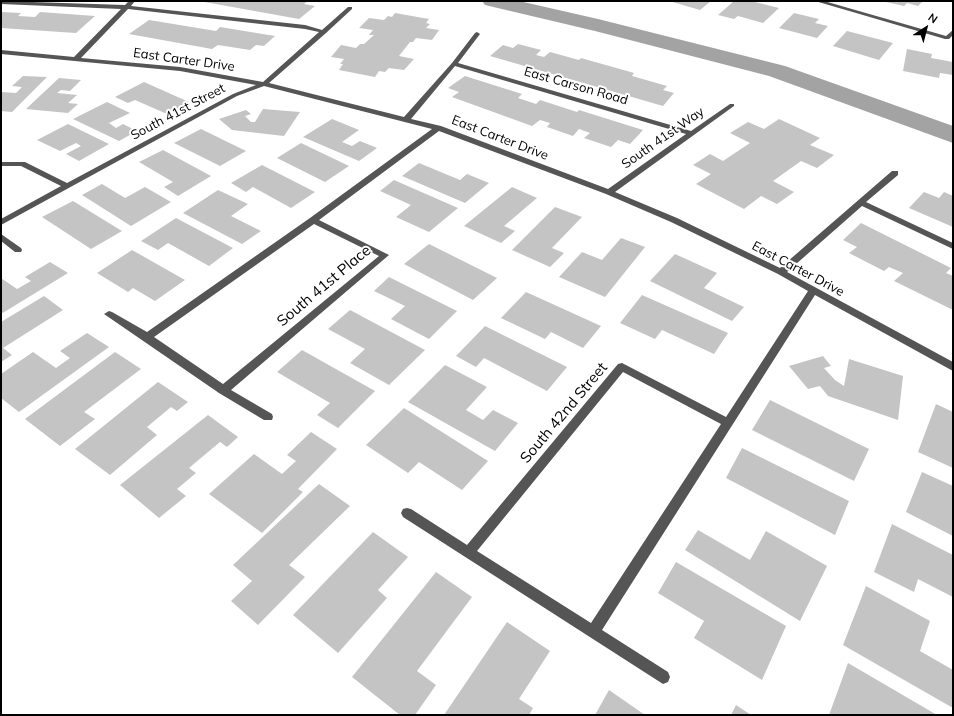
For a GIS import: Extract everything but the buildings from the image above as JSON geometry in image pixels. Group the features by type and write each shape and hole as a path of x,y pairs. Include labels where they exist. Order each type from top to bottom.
{"street":[{"path":"77,58 132,1"},
{"path":"818,1 947,38 953,32"},
{"path":"1,2 125,7 305,27 324,32"},
{"name":"South 41st Street","path":"1,222 235,95 264,84 350,8"},
{"path":"406,120 454,64 477,34"},
{"name":"East Carter Drive","path":"1,52 77,58 180,70 264,84 438,128 609,192 674,220 781,272 953,367"},
{"name":"East Carson Road","path":"454,64 691,133"},
{"name":"South 41st Way","path":"609,192 732,105"},
{"path":"147,337 314,220 438,128"},
{"path":"1,164 22,164 68,186"},
{"path":"781,272 895,173"},
{"path":"861,203 953,246"},
{"name":"South 41st Place","path":"223,390 385,255 314,220"},
{"path":"1,237 18,250"},
{"path":"593,632 813,290"},
{"path":"109,314 147,337 223,390 268,417"},
{"name":"South 42nd Street","path":"469,552 622,367 728,423"},
{"path":"408,513 663,677"}],"waterway":[{"path":"492,1 598,25 777,71 953,135"}]}
